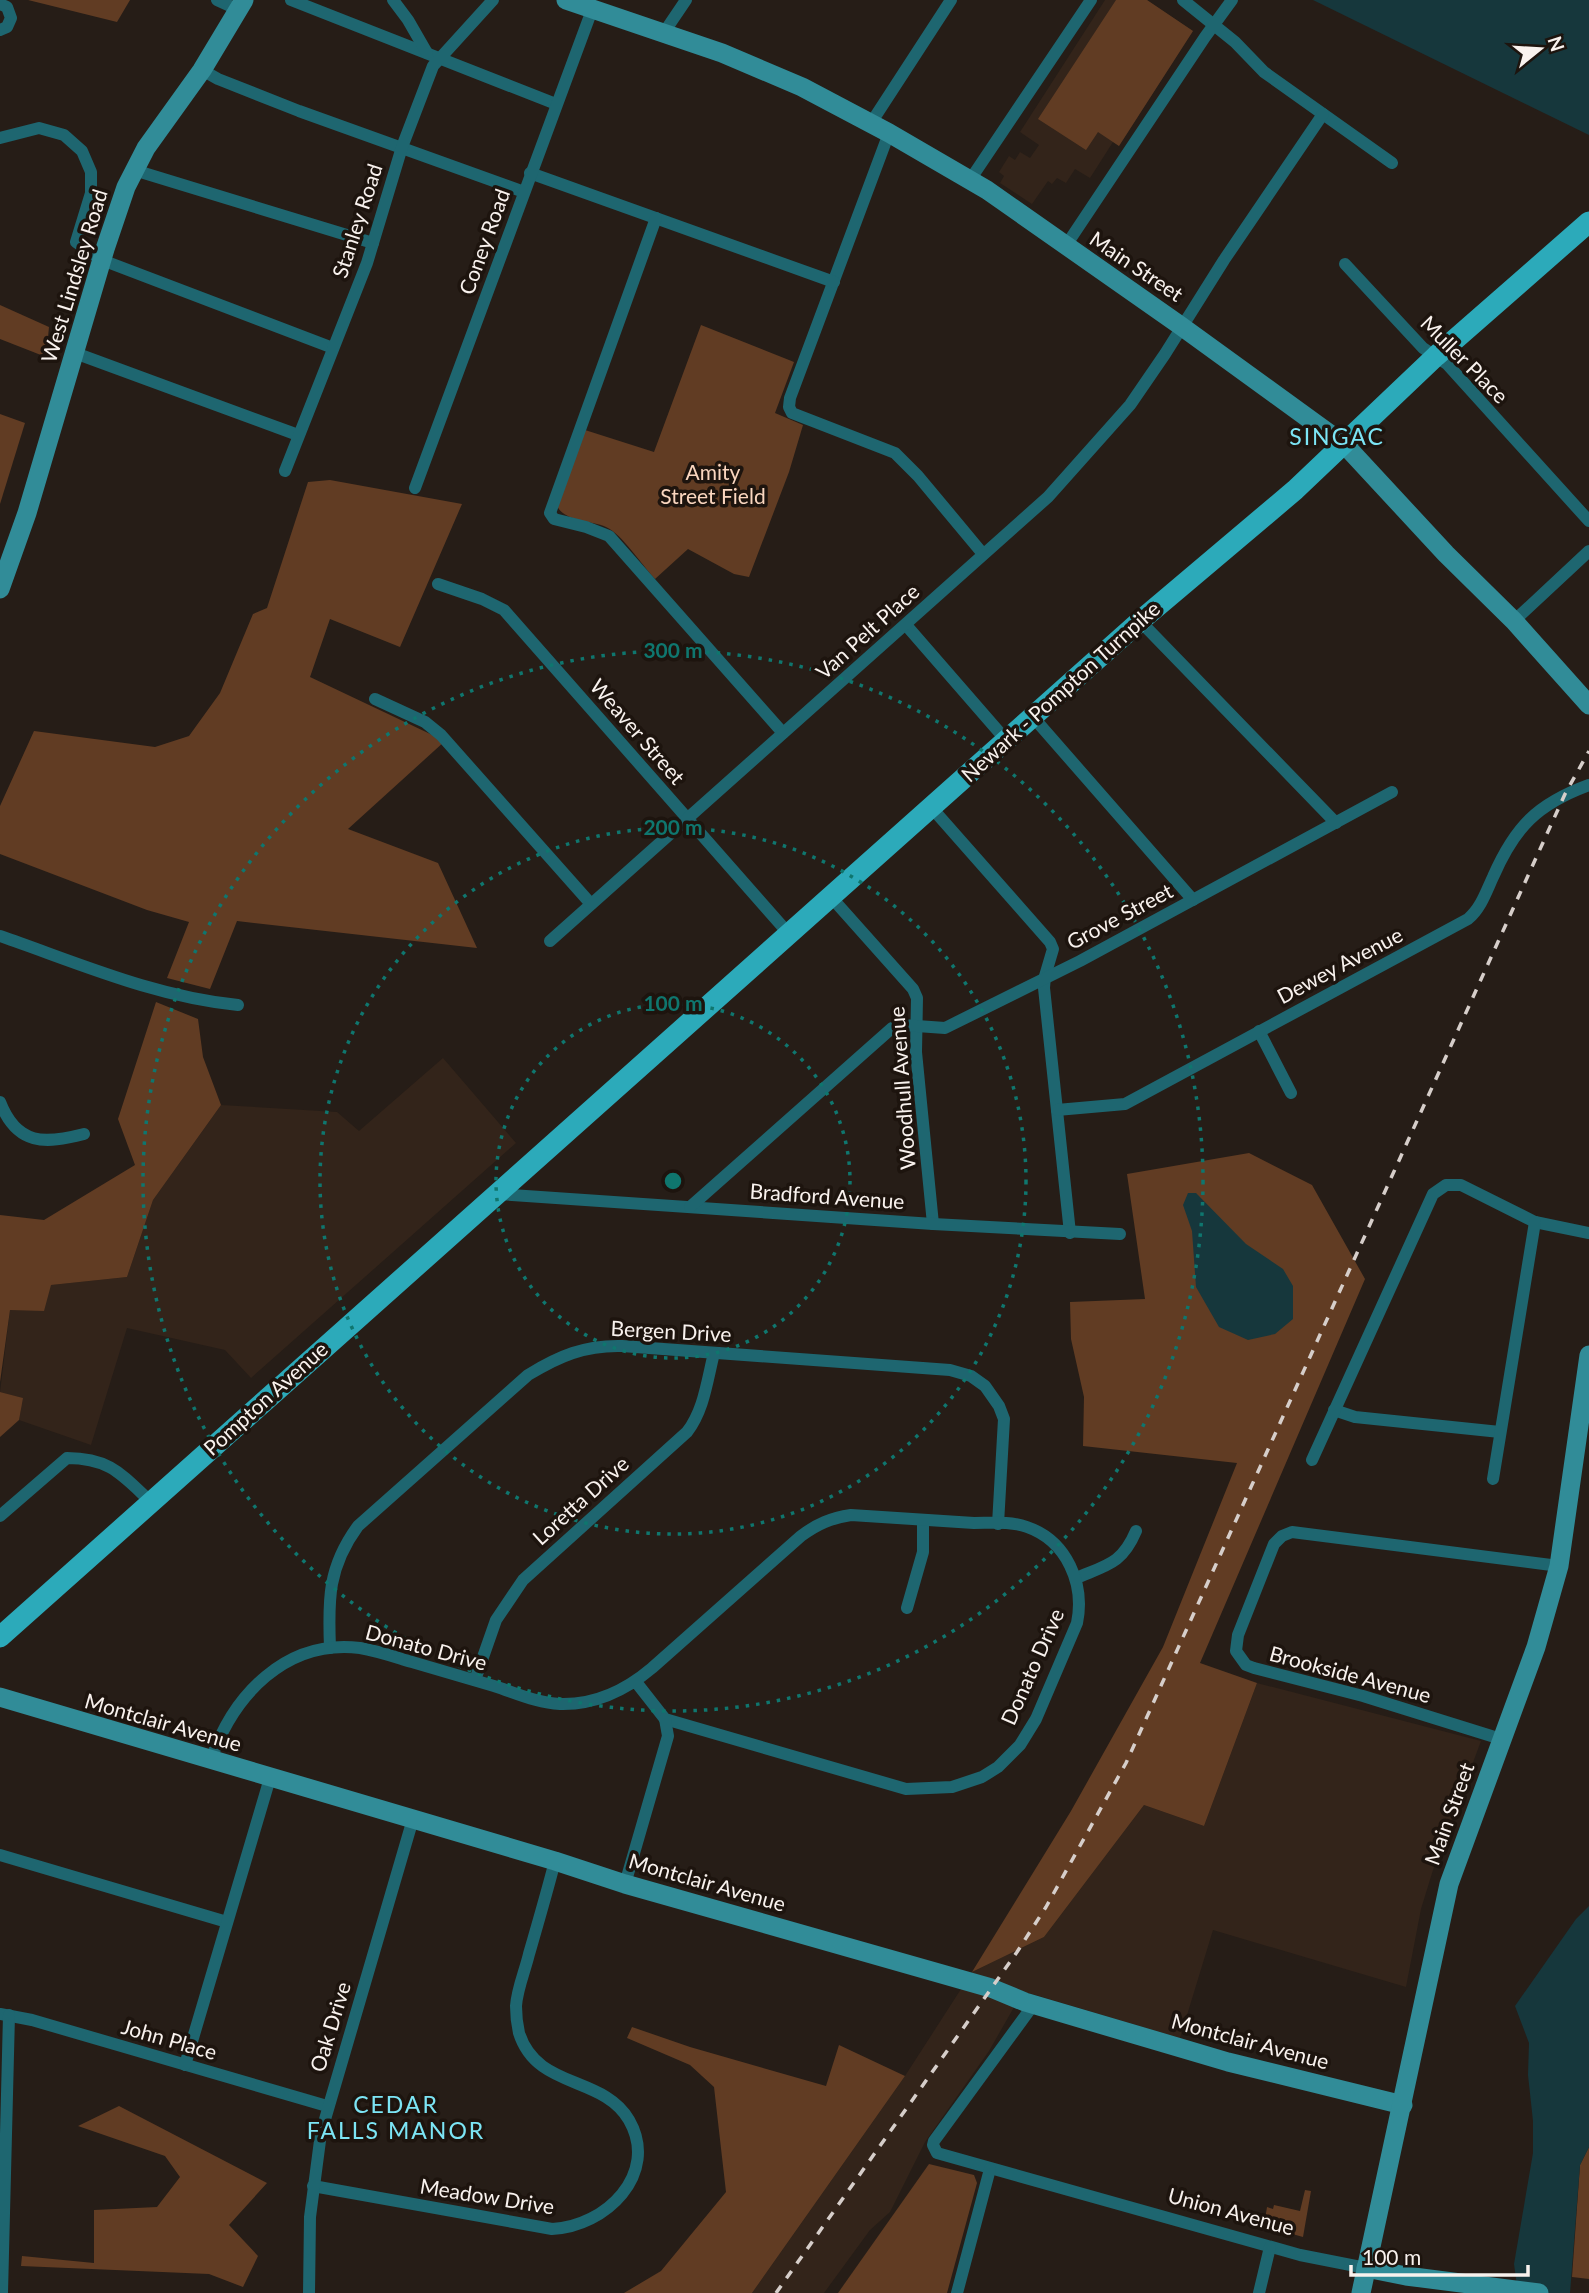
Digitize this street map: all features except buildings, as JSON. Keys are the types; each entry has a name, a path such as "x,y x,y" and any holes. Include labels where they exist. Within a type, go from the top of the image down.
{"main road":[{"name":"Main Street","path":"566,0 722,53 795,84 871,123 970,180 1181,326 1345,445 1446,554 1514,621 1589,705"},
{"name":"West Lindsley Road","path":"0,589 27,513 119,204 134,170 154,136 202,70 242,5"},
{"name":"Newark - Pompton Turnpike","path":"533,1162 1140,621 1345,445 1436,356 1589,222"},
{"name":"Pompton Avenue","path":"0,1637 533,1162"},
{"name":"Main Street","path":"1362,2293 1445,1897 1536,1647 1559,1566 1583,1428 1589,1355"},
{"name":"Montclair Avenue","path":"0,1697 625,1884 991,1989 1228,2062 1403,2105"},
{"name":"Union Avenue","path":"1366,2268 1406,2276 1535,2292"}],"street":[{"path":"217,0 242,5"},
{"path":"291,0 556,104"},
{"path":"393,0 433,56"},
{"name":"Stanley Road","path":"285,471 373,243 402,148 433,66 433,56 493,0"},
{"path":"663,34 686,0"},
{"path":"871,123 951,0"},
{"path":"970,180 1091,0"},
{"path":"1184,0 1235,43 1264,72 1392,163"},
{"path":"1065,247 1232,0"},
{"path":"0,4 7,8 11,18 7,27 0,30"},
{"name":"Coney Road","path":"415,488 592,9"},
{"path":"202,70 299,111 524,192"},
{"name":"Van Pelt Place","path":"550,941 1048,497 1130,405 1323,114"},
{"path":"0,138 39,128 64,135 82,151 91,172 91,193 76,242 102,260 333,348"},
{"path":"889,133 790,398 789,407 792,412 895,453 918,476 983,554"},
{"path":"134,170 373,243"},
{"path":"530,173 834,282"},
{"path":"656,218 550,508 551,516 609,536 783,733"},
{"name":"Muller Place","path":"1345,264 1423,348 1447,364 1586,518"},
{"path":"75,353 298,435"},
{"path":"1514,621 1589,551"},
{"name":"Weaver Street","path":"438,584 482,599 504,610 789,934"},
{"path":"1140,621 1336,822"},
{"path":"906,625 1006,740"},
{"path":"375,699 425,722 441,735 592,904"},
{"path":"1032,718 1193,900"},
{"name":"Dewey Avenue","path":"1057,1110 1125,1104 1468,919 1481,904 1511,840 1520,828 1541,807 1589,785"},
{"name":"Grove Street","path":"690,1207 892,1028 945,1028 1045,979 1392,792"},
{"path":"931,807 1050,942 1053,949 1045,979 1070,1233"},
{"name":"Woodhull Avenue","path":"831,897 913,989 917,998 916,1052 933,1224"},
{"path":"0,936 155,990 194,1000 238,1005"},
{"path":"1259,1031 1291,1093"},
{"path":"0,1102 13,1124 36,1139 55,1142 84,1134"},
{"path":"1312,1460 1433,1194 1446,1185 1461,1185 1535,1222 1589,1233"},
{"name":"Bradford Avenue","path":"497,1194 1070,1233 1120,1234"},
{"path":"1493,1479 1535,1222"},
{"name":"Bergen Drive","path":"330,1648 330,1591 338,1561 350,1537 367,1516 528,1375 556,1358 598,1347 622,1346 950,1370 971,1376 993,1396 1004,1419 998,1524"},
{"name":"Loretta Drive","path":"475,1681 496,1620 523,1580 694,1423 702,1404 714,1353"},
{"path":"1334,1410 1355,1417 1500,1432"},
{"path":"0,1516 67,1458 89,1458 117,1471 151,1502"},
{"name":"Donato Drive","path":"211,1760 228,1719 256,1684 287,1663 330,1648 373,1651 531,1699 561,1704 592,1701 621,1690 636,1682 814,1526 827,1519 851,1515 1027,1527 1045,1537 1064,1556 1076,1578 1080,1597 1077,1623 1036,1719 1020,1745 998,1767 982,1777 952,1787 906,1789 665,1719"},
{"path":"907,1608 923,1552 923,1520"},
{"path":"1076,1578 1121,1557 1128,1550 1136,1531"},
{"name":"Brookside Avenue","path":"1501,1739 1363,1696 1264,1672 1246,1665 1236,1651 1238,1635 1269,1553 1282,1536 1298,1532 1559,1566"},
{"path":"625,1884 668,1736 665,1719 636,1682"},
{"path":"185,2065 270,1778"},
{"name":"Oak Drive","path":"309,2293 313,2186 327,2106 413,1819"},
{"path":"0,1855 227,1922"},
{"name":"Meadow Drive","path":"313,2186 552,2229 575,2227 597,2218 623,2193 634,2171 636,2159 636,2139 629,2120 619,2107 605,2097 544,2068 529,2052 517,2024 518,1996 555,1861"},
{"name":"Union Avenue","path":"1034,2004 934,2141 934,2149 942,2156 1270,2247 1366,2268"},
{"path":"2,2293 5,2014"},
{"name":"John Place","path":"5,2014 327,2106"},
{"path":"957,2293 990,2169"},
{"path":"1259,2293 1270,2247"}],"shaded area":[{"path":"1105,0 1147,0 1193,31 1119,146 1113,142 1090,178 1075,169 1066,183 1057,178 1052,184 1048,181 1032,204 1000,183 1004,176 999,172 1009,156 1015,160 1020,152 1030,158 1039,145 1020,132"},
{"path":"443,1058 516,1143 251,1378 225,1350 127,1328 91,1445 19,1420 22,1398 0,1392 10,1310 50,1285 127,1277 153,1200 221,1105 337,1112 359,1131"},
{"path":"1257,1683 1481,1741 1421,1909 1406,1987 1213,1930 1180,2038 1015,1989 1013,2009 989,2051 925,2142 890,2212 870,2230 824,2293 752,2293 905,2076 972,1972 1044,1937 1144,1805 1204,1826"}],"green space":[{"path":"28,0 130,0 117,22"},
{"path":"1116,0 1147,0 1193,31 1119,146 1098,132 1086,150 1038,119"},
{"path":"0,305 49,327 46,357 0,339"},
{"name":"Amity Street Field","path":"701,325 794,362 775,413 803,425 789,472 749,577 734,574 688,549 655,579 612,530 572,518 557,506 585,430 654,452"},
{"path":"0,414 25,423 0,504"},
{"path":"330,480 462,504 400,647 330,619 310,677 445,741 348,829 438,863 477,948 237,921 210,989 167,978 189,922 147,910 0,854 0,806 34,731 155,747 189,736 220,693 253,614 267,608 308,482"},
{"path":"156,1002 198,1019 203,1057 221,1105 153,1200 127,1277 51,1285 44,1311 10,1310 0,1382 0,1215 44,1220 135,1165 118,1119"},
{"path":"1249,1153 1312,1185 1365,1279 1200,1663 1257,1683 1204,1826 1144,1805 1044,1937 972,1972 1071,1811 1163,1647 1237,1463 1083,1446 1084,1397 1071,1339 1070,1302 1145,1299 1127,1174"},
{"path":"0,1392 23,1398 19,1420 0,1437"},
{"path":"632,2027 690,2047 826,2086 839,2045 905,2076 752,2293 624,2293 661,2271 726,2192 714,2087 690,2065 627,2038"},
{"path":"119,2106 267,2183 229,2225 258,2256 243,2287 209,2274 21,2266 22,2256 94,2263 94,2210 157,2207 180,2177 165,2156 78,2126"},
{"path":"1589,2147 1589,2279 1572,2277 1580,2165"},
{"path":"929,2164 974,2175 977,2183 947,2293 838,2293"},
{"path":"1305,2190 1311,2191 1303,2237 1264,2226 1267,2207 1273,2209 1274,2205 1300,2211"}],"water":[{"path":"1313,0 1589,0 1589,135"},
{"path":"1188,1193 1196,1193 1246,1244 1283,1269 1293,1286 1293,1319 1275,1334 1248,1340 1219,1327 1196,1287 1192,1231 1183,1205"},
{"path":"1589,1906 1589,2147 1580,2165 1570,2293 1518,2293 1514,2264 1533,2153 1533,2121 1528,2075 1529,2043 1515,2006 1576,1919"}],"railway":[{"path":"776,2293 1017,1952 1046,1907 1126,1763 1565,794 1589,751"}],"district":[{"name":"SINGAC","path":"1337,437"},
{"name":"CEDAR FALLS MANOR","path":"396,2118"}]}
